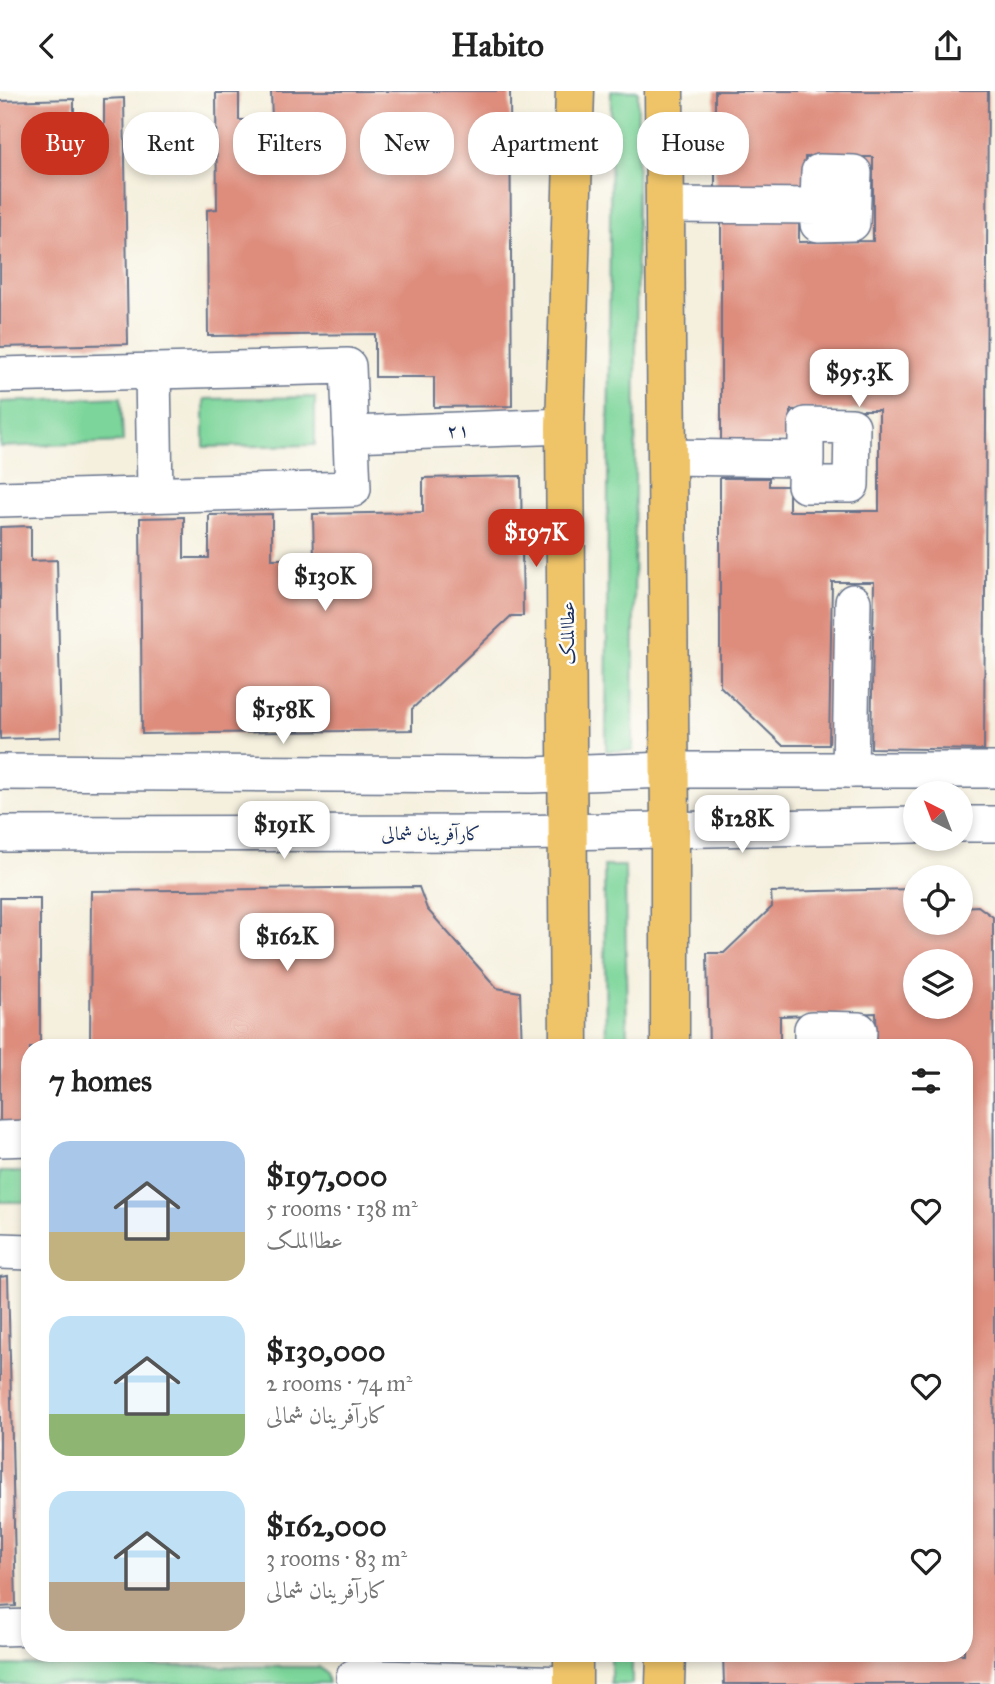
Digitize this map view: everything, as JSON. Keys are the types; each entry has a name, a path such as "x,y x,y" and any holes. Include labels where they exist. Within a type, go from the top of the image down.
{"main road":[{"name":"عطاالملک","path":"569,1039 565,426 575,91"},
{"path":"664,91 670,1039"},
{"path":"573,1662 573,1684"},
{"path":"665,1684 666,1662"}],"street":[{"path":"664,205 818,206"},
{"path":"0,375 348,366 353,489 0,499"},
{"path":"153,371 155,494"},
{"name":"۲۱","path":"351,434 565,426"},
{"path":"666,457 806,459"},
{"path":"850,770 853,602"},
{"path":"0,772 567,774 668,770 995,771"},
{"path":"973,824 995,824"},
{"name":"کارآفرینان شمالی","path":"0,834 511,833 903,825"},
{"path":"813,1039 812,1029 859,1030 858,1039"},
{"path":"0,1139 21,1138"},
{"path":"0,1251 21,1252"},
{"path":"0,1628 21,1627"},
{"path":"354,1672 564,1684"}],"green space":[{"path":"611,91 638,91 633,751 606,751 610,175 623,175 623,112 611,112"},
{"path":"121,397 123,442 0,447 0,402"},
{"path":"315,397 315,445 204,447 204,399"},
{"path":"604,866 625,866 627,1039 606,1039"},
{"path":"0,1172 21,1172 21,1202 0,1202"},
{"path":"611,1662 632,1662 632,1684 611,1684"},
{"path":"0,1665 319,1667 326,1674 328,1683 0,1684"}],"building":[{"path":"271,91 510,91 510,112 468,112 468,175 511,175 512,406 434,407 434,377 375,377 375,334 208,336 207,210 217,209 217,175 219,175 219,112 216,112 216,93 239,93 239,112 233,112 233,175 346,175 346,112 272,112"},
{"path":"715,91 988,91 984,750 871,748 874,582 832,582 829,745 782,745 720,686 720,478 769,478 769,486 789,486 789,511 879,511 879,410 791,410 791,441 766,441 721,452 721,215 799,214 799,242 873,241 873,157 805,157 805,197 715,198 715,175 749,175 749,112 715,112"},
{"path":"124,98 123,175 125,175 128,344 0,347 0,101 74,99 74,112 21,112 21,175 109,175 109,112 104,112 104,99"},
{"path":"521,476 523,616 511,616 412,709 412,730 142,734 140,518 184,517 184,558 209,558 209,515 272,514 272,559 314,559 313,514 423,512 423,478"},
{"path":"31,526 31,561 57,560 61,737 0,739 0,527"},
{"path":"419,887 427,909 497,988 520,992 522,1039 90,1039 91,891"},
{"path":"903,889 903,935 973,935 973,906 978,906 993,917 995,1684 724,1684 723,1662 973,1662 973,1039 877,1039 876,1013 780,1016 780,1039 709,1039 707,953 724,953 772,907 771,892"},
{"path":"0,898 40,898 40,1039 21,1039 21,1125 0,1125"},
{"path":"8,1276 16,1606 0,1607 0,1277"}]}
